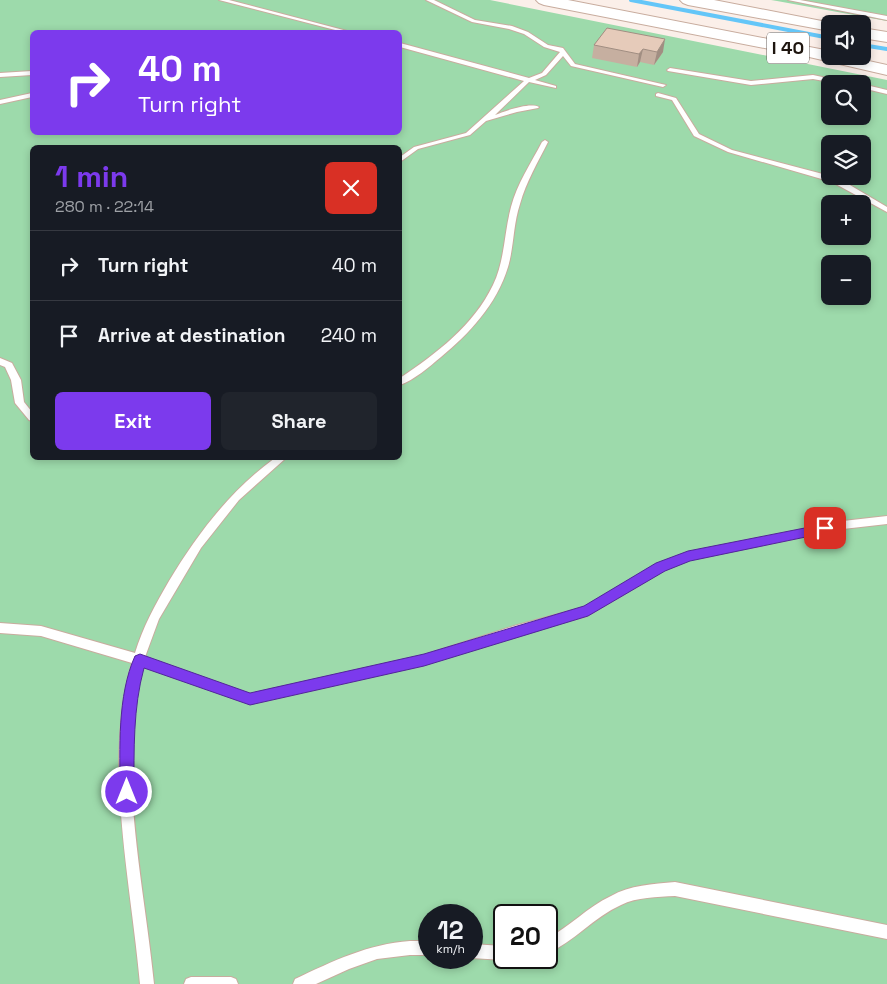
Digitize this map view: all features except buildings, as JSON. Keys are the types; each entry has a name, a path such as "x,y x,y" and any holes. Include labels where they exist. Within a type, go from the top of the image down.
{"highway":[{"name":"I 40","path":"544,0 821,54"},
{"name":"I 40","path":"688,0 821,24"},
{"path":"871,32 887,35"},
{"path":"746,40 887,68"},
{"name":"I 40","path":"871,65 887,68"}],"lane":[{"path":"222,0 340,30"},
{"path":"429,0 455,11 461,17 510,27 526,33 546,46 561,49 573,65 663,85"},
{"path":"791,0 887,18"},
{"path":"402,46 554,88"},
{"path":"402,158 416,148 468,134 527,80 544,74 563,52"},
{"path":"670,70 752,83 813,77 821,78"},
{"path":"0,75 30,73"},
{"path":"871,88 887,92"},
{"path":"0,102 30,95"},
{"path":"658,95 674,99 696,136 730,151 835,180 887,210"},
{"path":"484,120 516,110 536,107"},
{"path":"402,381 457,339 486,303 504,269 510,243 513,214 521,190 545,142"},
{"path":"0,361 10,365 16,380 20,403 30,416"},
{"path":"146,984 127,792 127,738 132,686 150,627 191,552 227,508 266,468 278,460"},
{"path":"0,628 40,631 140,660 250,699 424,660 588,611 661,567 688,556 843,525 887,520"},
{"path":"558,941 615,900 652,890 675,889 887,932"},
{"path":"300,984 356,957 390,949 418,948"},
{"path":"190,984 231,984"}],"green space":[{"path":"0,0 490,0 862,75 821,75 821,125 871,125 871,77 887,80 887,984 0,984"},
{"path":"771,0 887,0 887,21 871,18 871,15 854,15"}],"waterway":[{"path":"631,0 821,36"},
{"path":"871,46 887,49"}],"route":[{"path":"127,792 127,738 132,686 140,660 250,699 424,660 514,631 588,611 661,567 688,556 825,528"}]}
